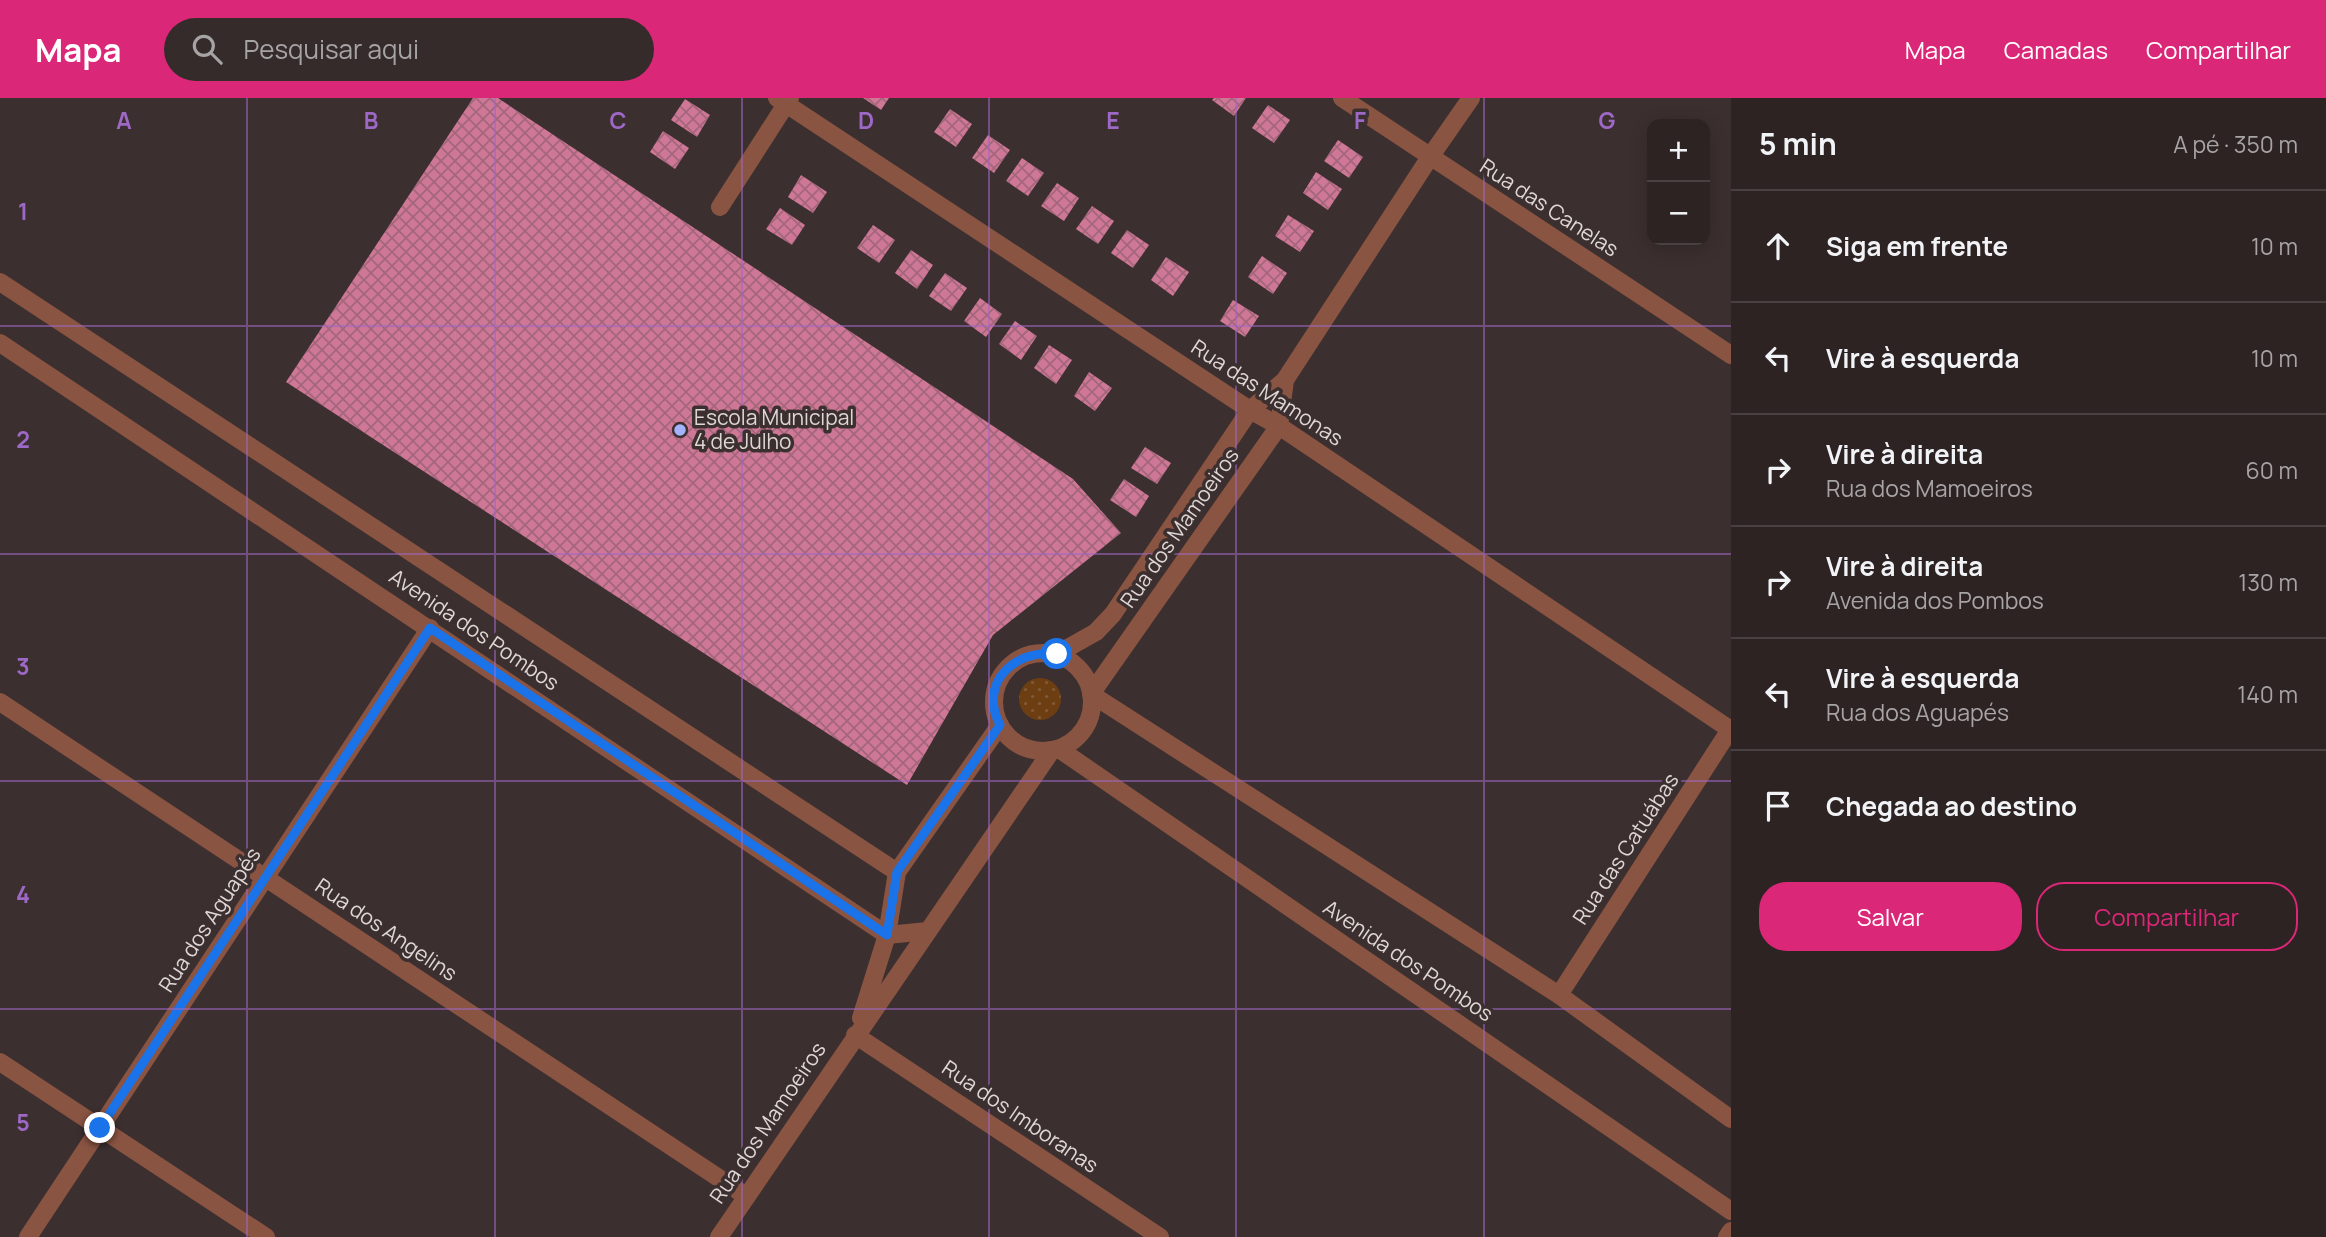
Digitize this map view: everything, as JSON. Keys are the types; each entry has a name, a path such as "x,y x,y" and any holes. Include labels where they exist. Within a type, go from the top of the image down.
{"street":[{"name":"Rua das Canelas","path":"1342,98 1731,355"},
{"name":"Rua dos Mamoeiros","path":"1057,654 1096,632 1113,614 1250,410 1285,380 1471,98"},
{"path":"720,207 784,100"},
{"name":"Rua das Mamonas","path":"784,100 1250,410 1279,426 1731,729"},
{"name":"Avenida dos Pombos","path":"0,282 897,872"},
{"name":"Avenida dos Pombos","path":"0,343 887,935"},
{"name":"Rua dos Mamoeiros","path":"1091,694 1279,426 1285,380"},
{"name":"Rua dos Aguapés","path":"28,1237 430,628"},
{"path":"1041,652 1057,654 1071,660 1082,671 1090,685 1091,694 1090,717 1083,731 1073,742 1044,752 1014,743 1000,725 994,703 1002,674 1026,655 1041,652"},
{"path":"1091,694 1559,995 1731,1119"},
{"name":"Rua dos Angelins","path":"0,702 746,1196"},
{"name":"Rua dos Mamoeiros","path":"855,1035 887,935 897,872 1000,725"},
{"name":"Rua das Catuábas","path":"1559,995 1731,729"},
{"name":"Rua dos Mamoeiros","path":"719,1237 855,1035 1055,749"},
{"name":"Avenida dos Pombos","path":"1055,749 1731,1211"},
{"path":"887,935 928,931"},
{"name":"Rua dos Imboranas","path":"855,1035 1160,1237"},
{"path":"0,1062 266,1237"},
{"path":"1727,1237 1731,1231"}],"shaded area":[{"path":"1040,678 1055,684 1061,699 1055,714 1040,720 1025,714 1019,699 1025,684"}],"building":[{"name":"Escola Municipal 4 de Julho","path":"473,98 498,98 1073,479 1121,533 993,635 907,785 286,382"},
{"path":"863,98 889,98 881,110"},
{"path":"1246,98 1234,116 1212,100"},
{"path":"685,99 710,115 697,137 671,120"},
{"path":"1268,105 1290,120 1274,143 1252,128"},
{"path":"950,109 972,124 956,147 934,132"},
{"path":"663,131 689,148 675,169 650,152"},
{"path":"988,135 1010,150 994,173 972,158"},
{"path":"1338,140 1363,157 1349,178 1324,161"},
{"path":"1022,158 1044,173 1028,196 1006,181"},
{"path":"1316,172 1342,189 1328,210 1303,193"},
{"path":"801,175 827,192 813,213 788,197"},
{"path":"1057,183 1079,198 1064,221 1041,206"},
{"path":"1092,206 1114,221 1098,244 1076,229"},
{"path":"780,208 805,225 792,245 766,229"},
{"path":"1288,215 1314,231 1300,252 1275,236"},
{"path":"873,225 895,240 879,263 857,248"},
{"path":"1127,230 1149,245 1133,268 1111,253"},
{"path":"911,250 933,265 917,289 895,273"},
{"path":"1262,256 1287,273 1273,294 1248,277"},
{"path":"1166,257 1189,272 1173,296 1151,280"},
{"path":"945,273 967,288 951,311 929,296"},
{"path":"980,298 1002,314 986,337 964,321"},
{"path":"1233,300 1259,316 1245,337 1220,321"},
{"path":"1015,321 1037,336 1021,360 999,344"},
{"path":"1049,345 1072,360 1056,384 1034,368"},
{"path":"1089,372 1112,388 1095,411 1074,396"},
{"path":"1145,447 1171,463 1157,484 1131,468"},
{"path":"1124,479 1149,496 1136,517 1110,500"}],"place":[{"name":"Escola Municipal 4 de Julho","path":"680,430"}],"route":[{"path":"100,1128 430,628 887,935 897,872 1000,725 994,703 1002,674 1026,655 1041,652 1057,654"}]}
